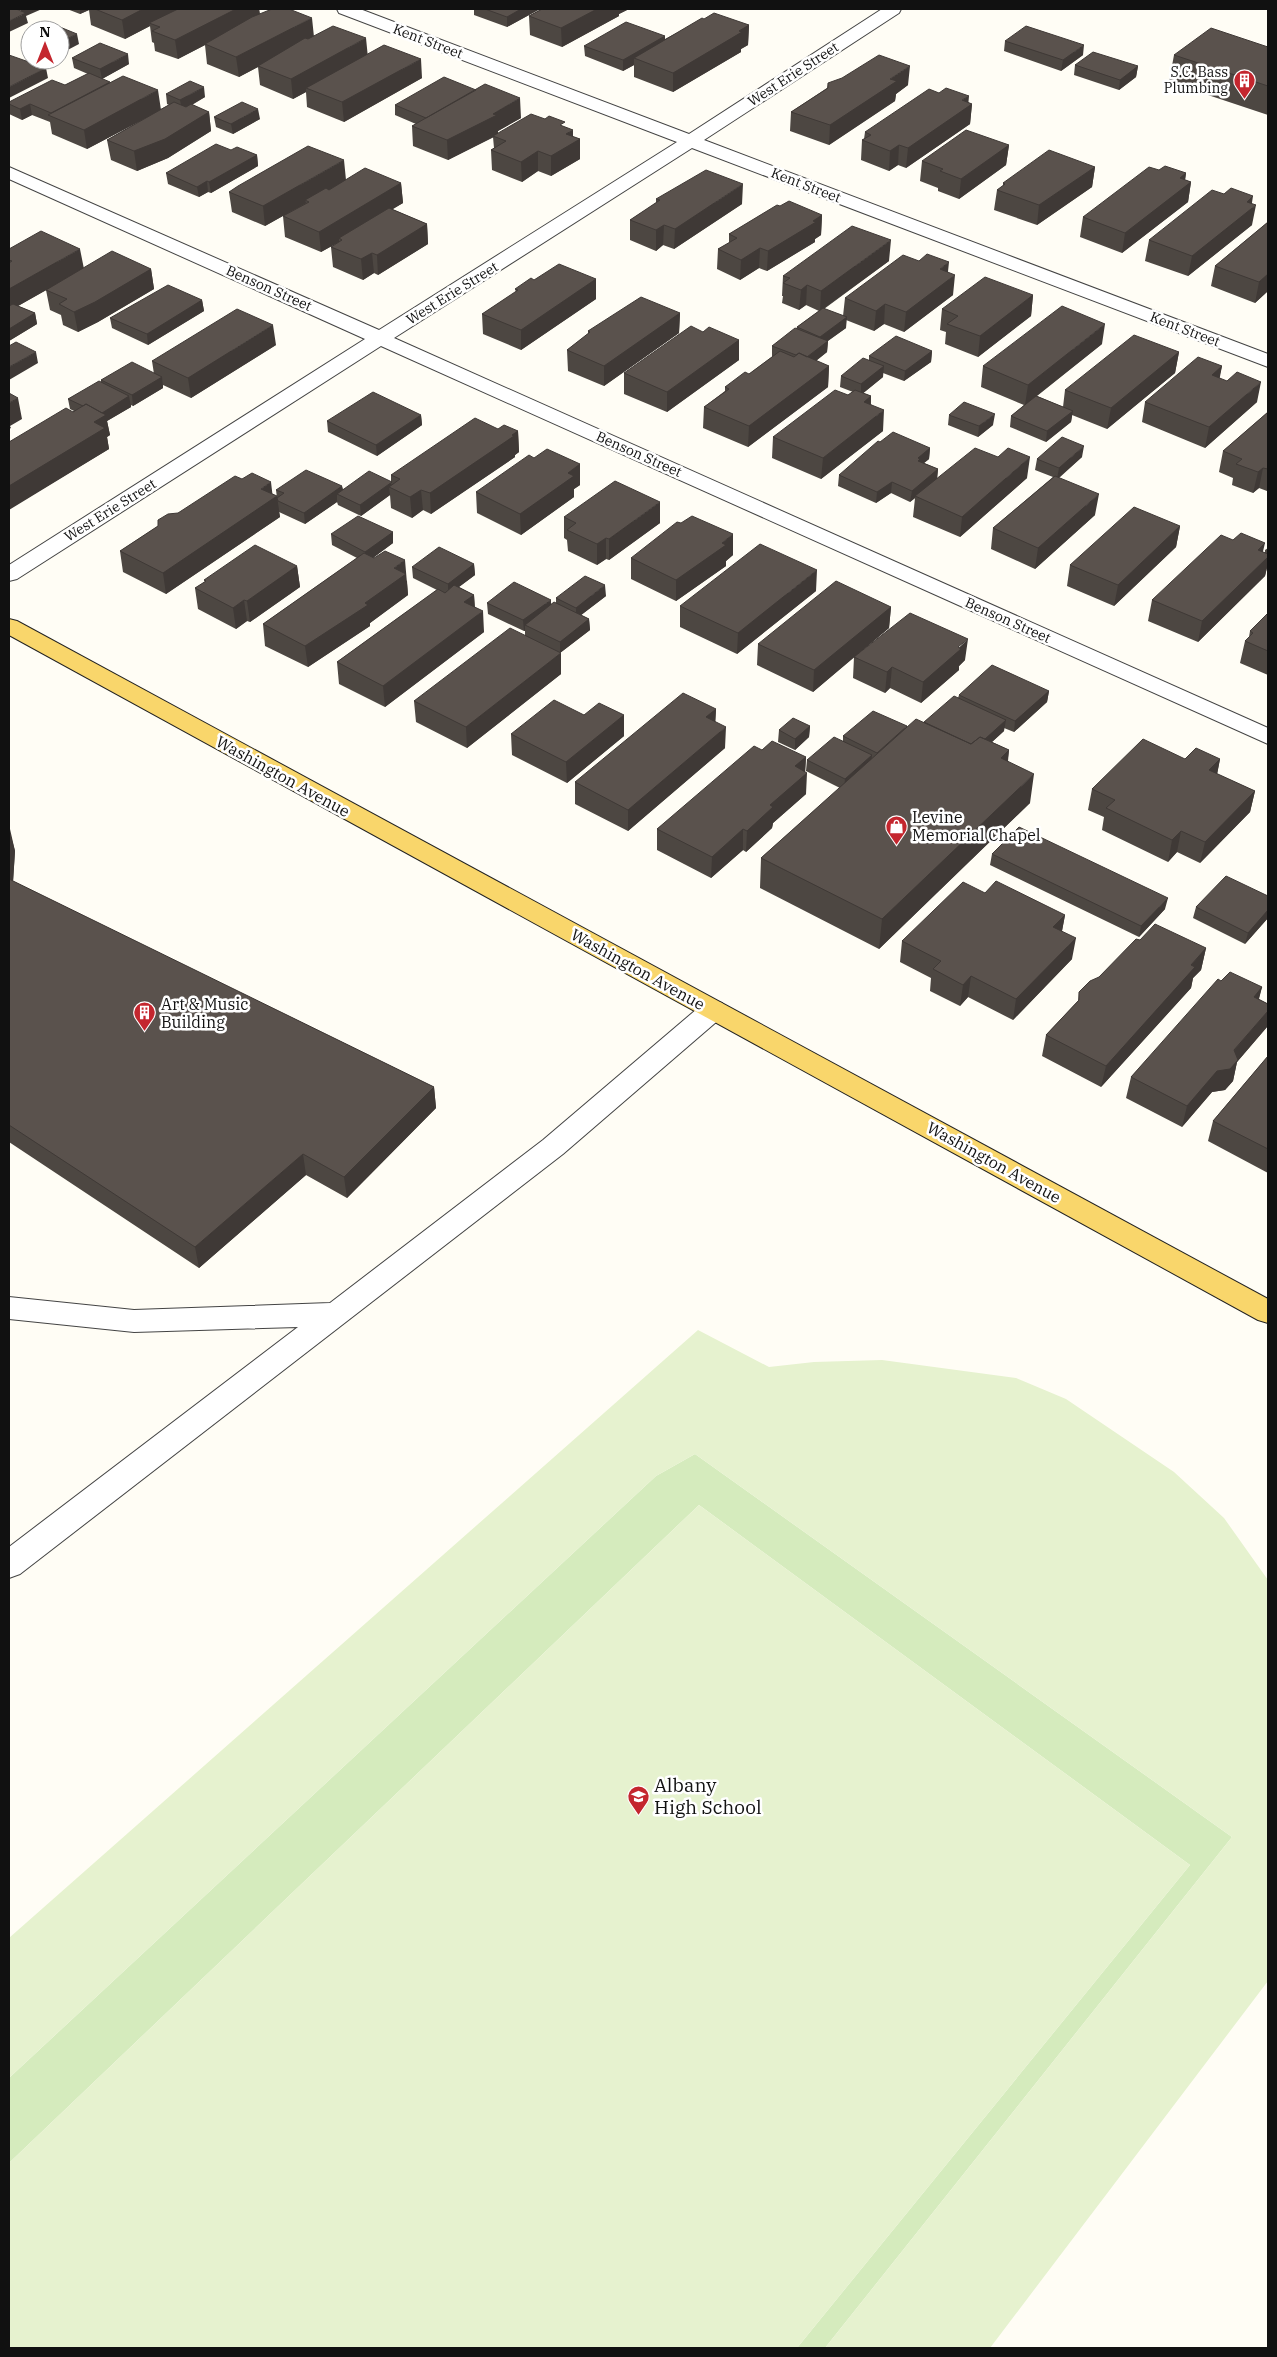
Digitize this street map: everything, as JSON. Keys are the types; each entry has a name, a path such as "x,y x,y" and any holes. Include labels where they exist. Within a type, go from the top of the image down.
{"main road":[{"name":"Washington Avenue","path":"9,626 1268,1312"}],"street":[{"name":"Kent Street","path":"344,9 1268,361"},
{"name":"West Erie Street","path":"9,574 690,141 893,9"},
{"name":"Benson Street","path":"9,172 1268,737"},
{"path":"9,1565 554,1147 713,1010"},
{"path":"9,1308 134,1321 335,1314"}],"green space":[{"path":"698,1330 769,1367 814,1362 882,1360 1016,1378 1066,1399 1174,1472 1224,1518 1268,1580 1268,1981 990,2348 825,2348 1232,1837 695,1454 656,1476 9,2078 9,1938"},
{"path":"695,1454 1232,1837 825,2348 797,2348 1190,1865 699,1505 9,2163 9,2078 656,1476"},
{"path":"699,1505 1190,1865 797,2348 9,2348 9,2163"}],"building":[{"path":"9,9 16,9 26,13 9,21"},
{"path":"95,9 143,9 122,20"},
{"path":"178,9 236,9 175,40 152,31 160,27 149,23"},
{"path":"272,9 289,9 312,18 236,57 205,44 252,17"},
{"path":"485,9 521,9 507,17"},
{"path":"542,9 597,9 561,28 529,16"},
{"path":"714,13 749,25 739,31 742,32 673,73 634,58 702,18 704,19"},
{"path":"626,22 665,36 623,60 584,46"},
{"path":"333,26 366,38 291,79 258,66 305,38 308,39"},
{"path":"1026,26 1084,45 1063,60 1005,41"},
{"path":"1211,28 1268,47 1268,86 1174,55"},
{"path":"70,31 77,34 70,37"},
{"path":"100,43 128,54 100,69 72,58"},
{"path":"384,45 421,59 342,102 306,88"},
{"path":"1093,52 1138,66 1120,80 1075,65"},
{"path":"9,55 20,59 20,70 42,70 9,87"},
{"path":"879,55 910,66 890,79 897,81 830,125 791,112 828,88 828,83 842,78"},
{"path":"89,73 110,82 51,113 30,104 20,109 9,104 9,102 52,80 65,85"},
{"path":"123,76 158,90 84,130 48,115"},
{"path":"444,77 476,90 426,118 395,105"},
{"path":"190,81 204,87 180,100 166,94"},
{"path":"485,84 520,98 493,114 497,115 447,140 412,126"},
{"path":"946,88 969,96 962,100 972,104 908,148 899,145 890,151 862,140 871,135 865,132 929,89 939,93"},
{"path":"174,102 186,107 191,104 209,112 165,139 134,151 107,140"},
{"path":"242,102 258,109 231,124 214,117"},
{"path":"531,114 545,119 549,116 565,122 560,125 573,130 566,134 580,139 551,156 538,151 521,162 491,150 506,141 493,136"},
{"path":"966,130 1009,145 961,179 940,171 943,169 922,161"},
{"path":"216,144 231,150 237,147 257,155 197,187 166,173"},
{"path":"308,146 344,160 263,206 229,192 238,186"},
{"path":"1049,150 1095,167 1039,205 997,190 1005,184 1003,183"},
{"path":"1165,166 1186,173 1180,178 1191,182 1125,233 1083,217 1149,167 1159,170"},
{"path":"365,168 401,183 319,232 283,216 309,202 305,200 326,188 329,190"},
{"path":"706,170 743,184 675,229 664,225 656,230 630,220 660,200 656,199"},
{"path":"1231,188 1253,196 1247,202 1256,205 1192,256 1149,240 1212,190 1224,194"},
{"path":"789,201 822,215 813,221 816,222 768,251 760,248 741,260 718,249 737,238 729,234 777,205 780,206"},
{"path":"389,208 427,224 377,255 372,253 361,259 331,247 342,240 339,238"},
{"path":"1268,222 1268,274 1259,282 1215,266"},
{"path":"852,226 891,240 821,291 807,285 801,290 783,283 790,278 783,276"},
{"path":"41,231 80,249 9,289 9,263 12,261 9,260 9,249"},
{"path":"112,251 151,269 95,302 74,312 59,304 67,299 46,290"},
{"path":"927,254 949,262 940,269 955,275 906,312 885,304 876,311 845,298 903,255 919,261"},
{"path":"559,264 596,279 521,330 482,314 518,290 515,289 531,278 534,280"},
{"path":"985,277 1033,295 980,336 947,324 958,316 942,309"},
{"path":"168,285 202,300 147,334 110,318"},
{"path":"641,297 680,313 604,366 567,350 590,332 588,331"},
{"path":"13,304 35,313 9,329 9,306"},
{"path":"1062,306 1105,324 1028,385 983,366"},
{"path":"823,308 847,317 820,337 797,327"},
{"path":"237,309 273,325 188,378 152,361"},
{"path":"691,326 703,332 709,327 739,340 667,392 624,373"},
{"path":"795,328 828,341 807,357 772,346"},
{"path":"1134,335 1179,352 1111,408 1065,390"},
{"path":"896,336 932,351 905,371 869,356"},
{"path":"16,342 36,352 9,367 9,346"},
{"path":"780,351 794,357 799,353 829,366 749,426 704,407 729,389 725,387 745,372 749,374"},
{"path":"1198,357 1222,366 1212,375 1227,381 1237,372 1261,382 1209,427 1145,402"},
{"path":"863,358 884,366 861,384 841,376"},
{"path":"132,362 162,377 132,395 101,380"},
{"path":"99,381 129,396 102,413 86,404 83,406 68,399"},
{"path":"835,390 848,395 855,390 871,396 864,402 884,410 823,458 773,437"},
{"path":"373,392 421,415 376,445 327,421"},
{"path":"9,393 18,398 9,403"},
{"path":"1036,396 1073,411 1047,431 1011,416"},
{"path":"964,402 995,414 979,426 949,415"},
{"path":"86,404 106,415 94,422 105,428 9,486 9,442 66,408 73,412"},
{"path":"1268,412 1268,469 1263,468 1258,472 1236,464 1242,459 1223,451"},
{"path":"475,418 498,429 504,425 518,431 512,435 514,436 430,493 421,490 410,497 389,487 400,479 391,475"},
{"path":"893,432 930,448 918,458 920,459 918,461 938,469 912,491 892,482 877,492 839,475 878,441 880,442"},
{"path":"1062,437 1084,446 1059,468 1037,459"},
{"path":"975,448 998,457 1008,448 1030,457 962,517 915,496"},
{"path":"547,449 580,464 568,473 574,476 520,514 476,492 529,455 534,458"},
{"path":"306,470 342,486 304,513 278,501 277,498 284,493 276,490"},
{"path":"369,471 392,482 360,505 337,494"},
{"path":"252,473 271,482 261,489 277,496 163,573 120,551 158,526 158,520 168,514 178,513 235,476 242,479"},
{"path":"1055,476 1099,494 1038,548 993,528"},
{"path":"615,481 660,502 609,539 606,538 597,544 567,530 576,523 564,517"},
{"path":"1134,507 1180,526 1118,585 1070,565"},
{"path":"358,516 393,532 365,552 331,534"},
{"path":"692,516 733,534 722,543 726,545 676,580 631,558 677,522 681,523"},
{"path":"1241,533 1265,543 1258,550 1268,554 1268,557 1202,621 1152,600 1221,535 1233,540"},
{"path":"760,544 817,570 738,633 680,606"},
{"path":"255,545 297,566 247,601 244,600 233,608 195,588 206,581 204,580"},
{"path":"439,547 474,564 448,584 412,567"},
{"path":"385,551 405,560 394,568 406,574 365,603 368,605 305,646 263,624 364,553 374,558"},
{"path":"585,576 605,585 576,608 556,598"},
{"path":"836,581 891,607 814,670 758,644"},
{"path":"514,582 551,600 523,620 487,603"},
{"path":"454,585 474,595 464,602 483,611 383,686 337,662 438,589 445,593"},
{"path":"554,602 589,619 560,642 525,625"},
{"path":"910,613 968,639 958,647 961,649 923,682 892,667 887,672 854,657"},
{"path":"1268,613 1268,651 1245,641 1253,633 1250,631"},
{"path":"510,628 561,653 466,727 414,701"},
{"path":"992,665 1049,691 1015,721 959,695"},
{"path":"683,693 716,709 706,717 726,727 628,810 575,782"},
{"path":"954,696 1006,720 985,739 980,737 971,744 924,722"},
{"path":"554,700 584,715 599,703 624,715 566,762 511,734"},
{"path":"873,711 907,726 877,753 843,736"},
{"path":"793,718 810,726 795,739 779,730"},
{"name":"Levine Memorial Chapel","path":"916,719 971,744 980,737 1009,750 1001,758 1034,774 882,919 761,858"},
{"path":"834,737 872,755 845,779 807,760"},
{"path":"1143,739 1185,759 1196,748 1220,759 1209,770 1255,791 1205,842 1181,831 1172,840 1106,808 1115,800 1092,789"},
{"path":"772,741 806,757 795,766 807,773 770,805 773,807 747,831 743,829 712,857 657,829 754,746 762,750"},
{"path":"1019,827 1168,898 1141,926 992,854"},
{"path":"1226,876 1268,896 1268,910 1248,933 1196,907"},
{"name":"Art & Music Building","path":"9,879 434,1087 344,1177 303,1154 195,1247 9,1125"},
{"path":"996,881 1065,915 1053,927 1076,938 1016,999 971,976 963,985 933,969 941,961 902,941 963,882 985,893"},
{"path":"1155,924 1206,948 1191,965 1195,967 1106,1066 1046,1035 1079,1000 1079,992 1090,981 1099,977 1136,939 1140,940"},
{"path":"1230,972 1262,987 1254,997 1268,1004 1268,1011 1234,1050 1238,1060 1230,1069 1217,1071 1187,1106 1131,1077 1218,979 1221,981"},
{"path":"1268,1056 1268,1149 1213,1121"}],"place":[{"name":"S.C. Bass Plumbing","path":"1244,99"},
{"name":"Levine Memorial Chapel","path":"896,845"},
{"name":"Art & Music Building","path":"145,1032"},
{"name":"Albany High School","path":"638,1815"}]}
